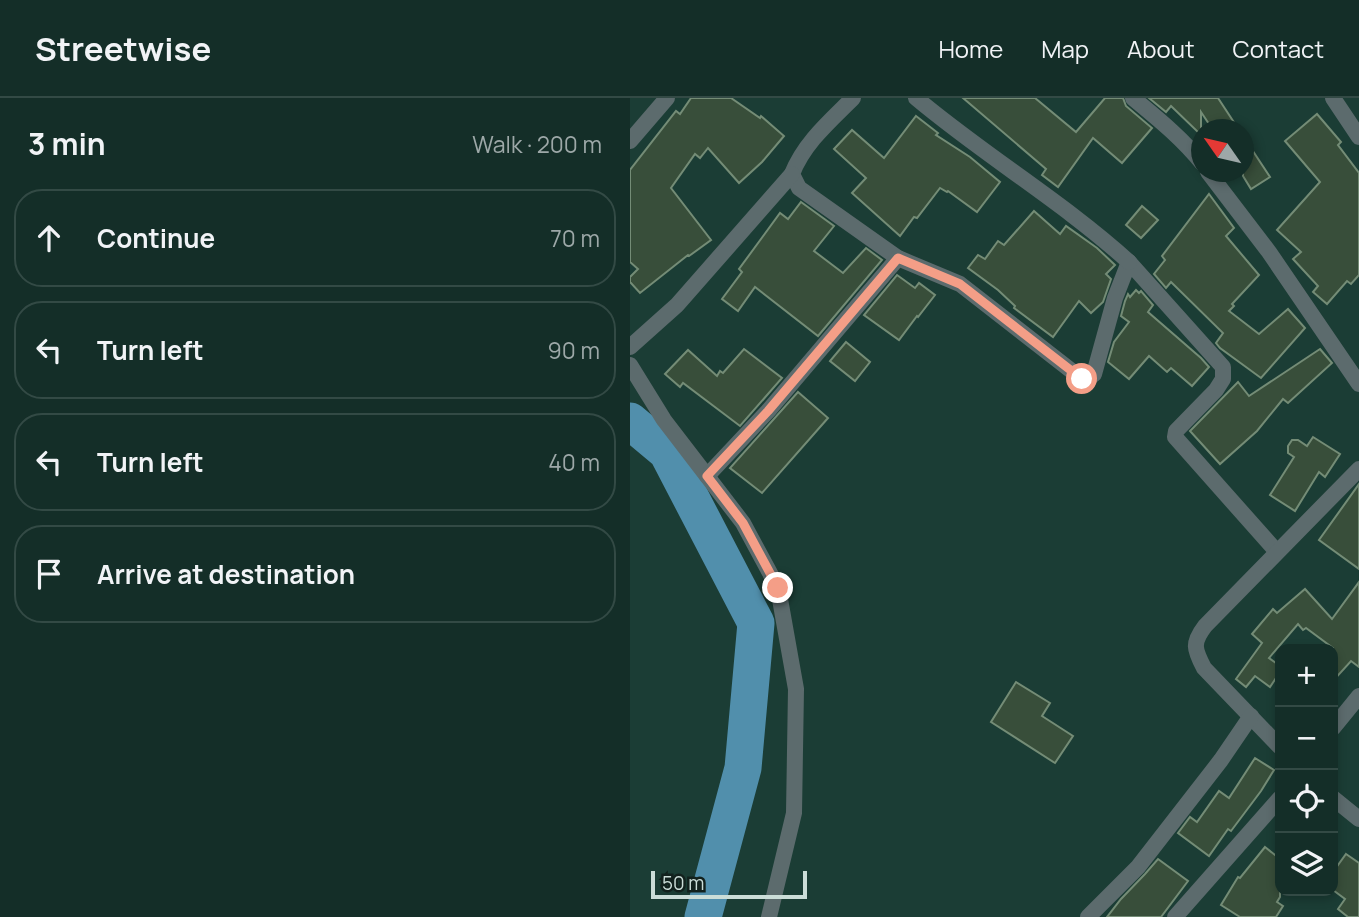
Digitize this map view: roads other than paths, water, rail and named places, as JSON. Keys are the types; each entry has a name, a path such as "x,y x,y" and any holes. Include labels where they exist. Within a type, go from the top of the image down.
{"street":[{"path":"630,141 667,98"},
{"path":"630,347 677,305 792,174 797,159 813,139 853,98"},
{"path":"916,98 1100,236 1129,262 1223,368 1223,379 1216,390 1176,431 1175,437 1277,552"},
{"path":"1133,98 1191,149"},
{"path":"1333,98 1359,137"},
{"path":"792,174 799,188 898,258 960,284 1082,379 1094,374 1115,298 1129,262"},
{"path":"1216,182 1269,252 1359,384"},
{"path":"707,476 768,411 898,258"},
{"path":"630,365 664,420 743,523 778,588 796,689 794,813 769,917"},
{"path":"1275,742 1204,667 1196,652 1196,637 1359,469"},
{"path":"1338,722 1359,696"},
{"path":"1088,917 1138,867 1221,761 1251,716"},
{"path":"1338,802 1359,819"},
{"path":"1175,917 1275,804"}],"waterway":[{"path":"630,421 667,452 756,623 743,768 703,917"}]}
